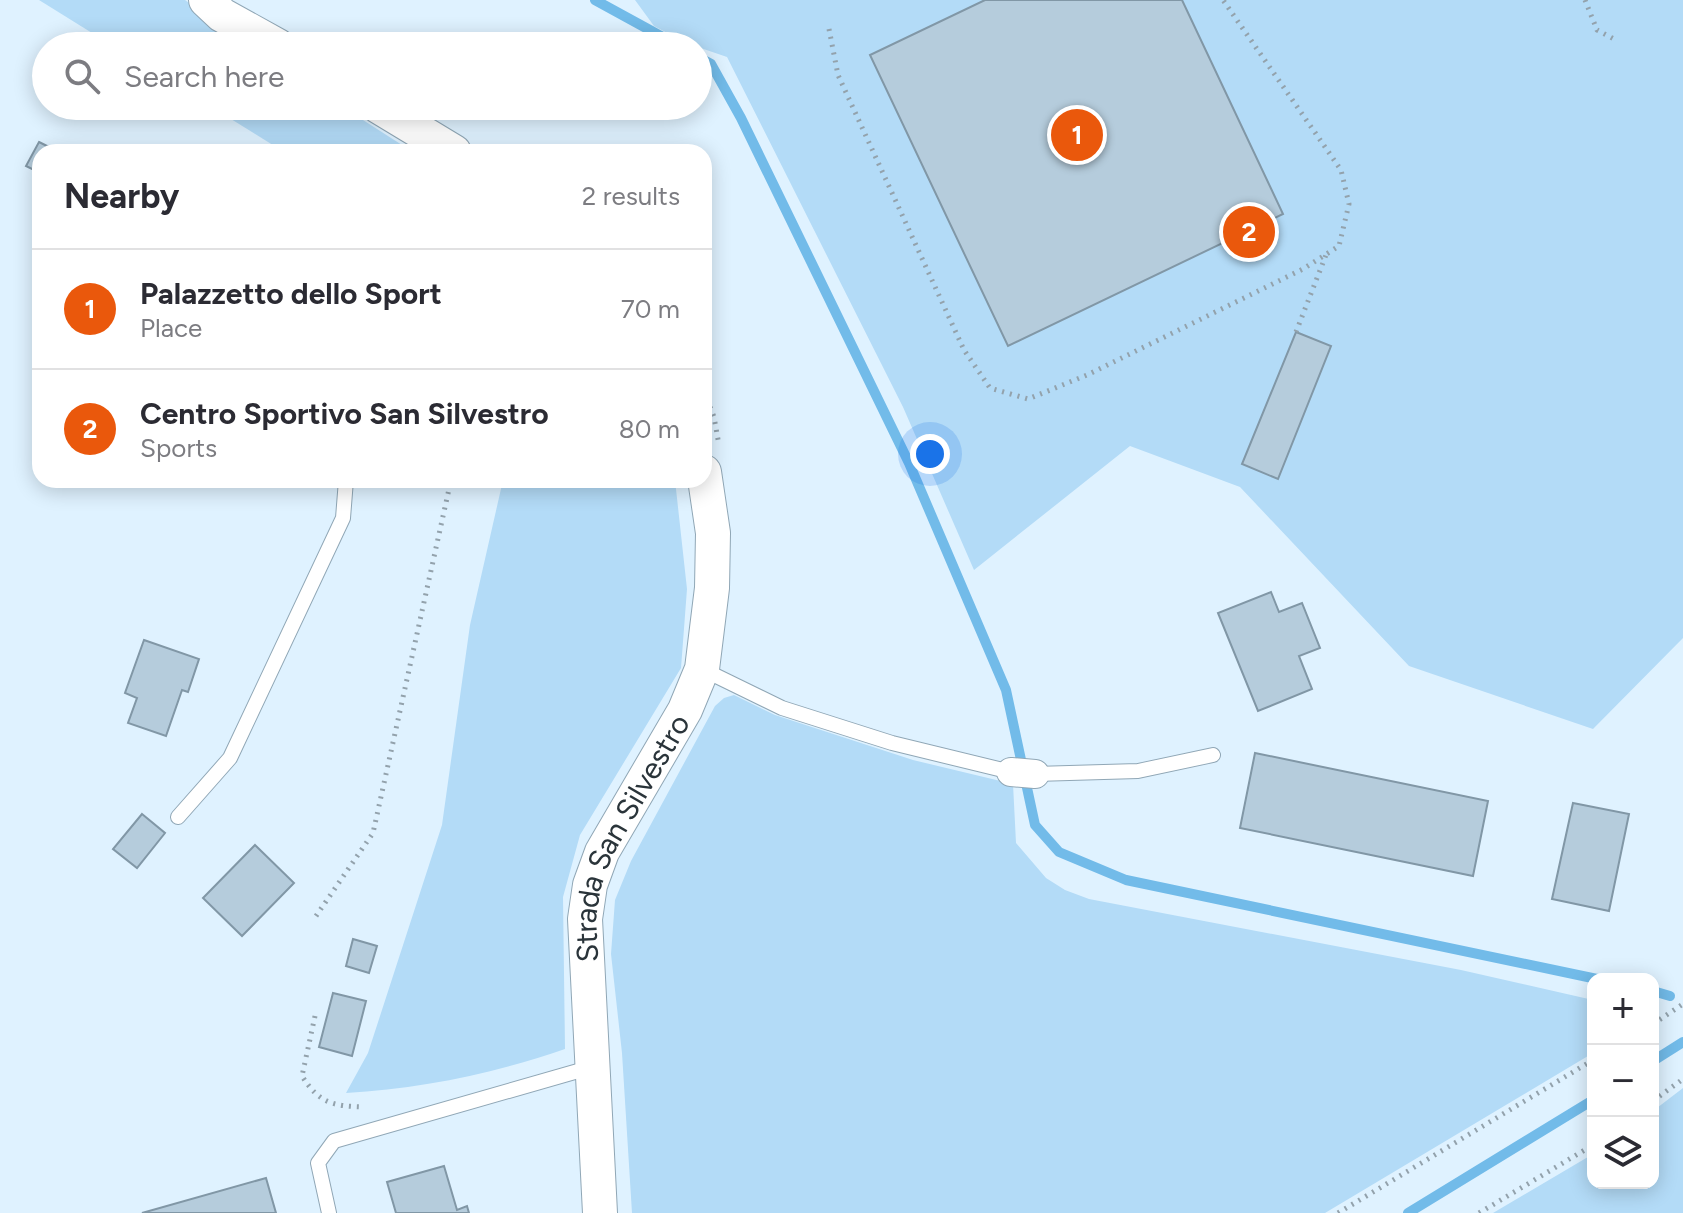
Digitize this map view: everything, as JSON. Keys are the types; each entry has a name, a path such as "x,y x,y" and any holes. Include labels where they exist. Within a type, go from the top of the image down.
{"street":[{"path":"206,0 222,15 253,32"},
{"path":"234,0 262,32"},
{"path":"401,120 441,144"},
{"name":"Strada San Silvestro","path":"600,1213 585,919 590,885 602,852 685,710 702,669 712,588 713,533 706,488"}],"lane":[{"path":"178,817 230,758 343,518 345,488"},
{"path":"702,669 782,708 892,743 1023,773 1138,771 1213,755"},
{"path":"329,1213 318,1163 334,1141 593,1067"}],"path":[{"path":"829,29 838,75 964,350 990,388 1028,399 1100,368 1303,269 1339,246 1349,204 1341,170 1223,0"},
{"path":"1585,0 1597,30 1614,39"},
{"path":"1296,332 1326,254"},
{"path":"316,916 373,833 449,488"},
{"path":"1659,1020 1683,1004"},
{"path":"315,1016 302,1076 314,1095 332,1103 361,1108 377,1104"},
{"path":"1338,1213 1587,1064"},
{"path":"1659,1097 1683,1079"},
{"path":"1479,1213 1587,1149"}],"shaded area":[{"path":"39,0 185,0 229,32 90,32"},
{"path":"635,0 1683,0 1683,638 1593,729 1409,666 1240,487 1130,446 974,570 903,407 727,57 712,52 712,32 665,32 654,26"},
{"path":"233,120 363,120 400,144 271,144"},
{"path":"501,488 676,488 687,589 681,668 580,835 563,897 565,1049 457,1078 402,1088 346,1093 368,1053 442,825 470,625"},
{"path":"734,695 775,715 913,760 1013,784 1016,843 1046,878 1065,890 1089,899 1461,970 1587,999 1587,1057 1325,1213 632,1213 622,1053 611,954 615,900 631,861 715,706 724,698"},
{"path":"1683,1088 1683,1213 1493,1213 1587,1158 1587,1189 1659,1189 1659,1106"}],"building":[{"path":"985,0 1182,0 1283,214 1008,346 870,55"},
{"path":"32,155 32,169 26,166"},
{"path":"1296,332 1331,346 1278,479 1242,464"},
{"path":"1271,592 1279,612 1302,603 1320,648 1299,656 1312,689 1258,711 1218,613"},
{"path":"144,640 199,659 188,692 182,690 166,736 128,723 137,698 125,693"},
{"path":"1255,753 1488,801 1473,876 1240,828"},
{"path":"1573,803 1629,814 1609,911 1552,899"},
{"path":"142,814 165,833 137,868 113,849"},
{"path":"255,845 294,883 242,936 203,898"},
{"path":"353,939 377,946 369,973 346,966"},
{"path":"333,993 366,1001 352,1056 319,1047"},
{"path":"444,1166 457,1210 467,1206 469,1213 396,1213 387,1182"},
{"path":"266,1178 276,1213 142,1213"}],"waterway":[{"path":"595,0 653,32"},
{"path":"712,66 741,118 909,463 1006,690 1035,825 1059,852 1126,880 1587,977"},
{"path":"1659,993 1670,996"},
{"path":"1659,1057 1683,1042"},
{"path":"1408,1213 1587,1104"}],"place":[{"name":"Palazzetto dello Sport","path":"1077,135"},
{"name":"Centro Sportivo San Silvestro","path":"1249,232"}]}
